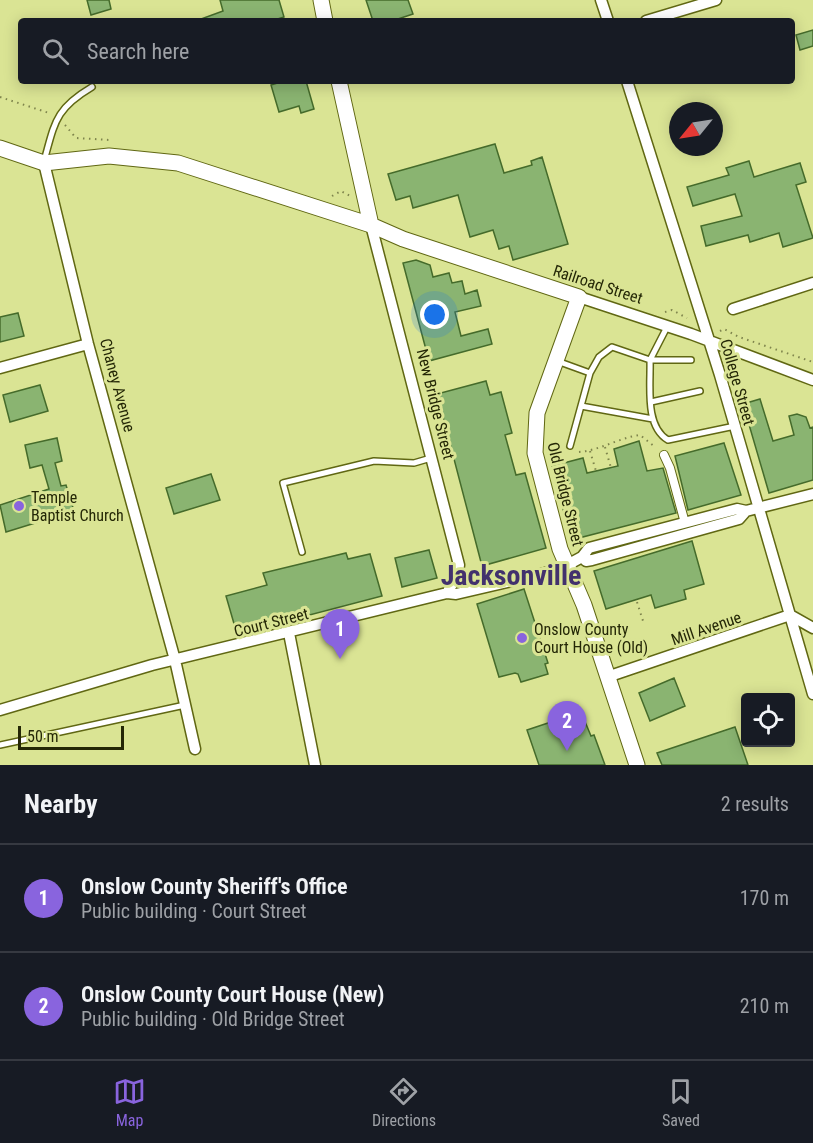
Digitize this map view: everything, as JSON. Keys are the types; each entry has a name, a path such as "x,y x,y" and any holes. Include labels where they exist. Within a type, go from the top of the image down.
{"main road":[{"path":"321,0 324,18"},
{"name":"New Bridge Street","path":"340,84 372,225"},
{"path":"0,148 44,163"},
{"name":"Railroad Street","path":"44,163 109,156 178,163 372,225 403,239 579,297"},
{"name":"Old Bridge Street","path":"579,297 537,413 534,439 538,469 566,565 584,605 637,765"}],"street":[{"path":"601,0 607,18"},
{"path":"656,18 716,0"},
{"name":"College Street","path":"628,84 710,340 813,694"},
{"name":"Chaney Avenue","path":"44,163 88,344 176,660 195,749"},
{"name":"New Bridge Street","path":"372,225 459,565 457,576 447,593"},
{"path":"733,309 813,283"},
{"name":"Railroad Street","path":"579,297 710,340 813,380"},
{"path":"0,368 88,344"},
{"path":"664,455 686,523"},
{"name":"Court Street","path":"582,557 590,561 617,553 643,540 699,525 742,518 746,511 813,494"},
{"name":"Court Street","path":"671,532 686,523 699,525"},
{"name":"Court Street","path":"0,710 176,660 447,593 456,594 554,572 582,557 589,548 614,542 643,540"},
{"path":"790,615 813,628"},
{"name":"Mill Avenue","path":"608,677 790,615"},
{"path":"289,633 315,765"}],"lane":[{"path":"44,163 57,116 72,100 92,87"},
{"path":"668,326 650,360 653,419 659,435 668,440 735,426"},
{"path":"570,446 590,373 599,357 612,347 650,360 691,360"},
{"path":"556,361 590,373"},
{"path":"651,402 700,391"},
{"path":"581,406 653,419"},
{"path":"302,552 283,483 374,461 414,463 431,458"},
{"path":"614,542 617,553"},
{"path":"0,745 185,705"}],"path":[{"path":"0,97 57,116"},
{"path":"721,331 724,329 739,337 813,362"},
{"path":"577,452 605,447 640,435 647,437 664,455"},
{"path":"605,447 611,468"},
{"path":"590,451 596,471"},
{"path":"547,459 570,454"},
{"path":"637,602 644,624"}],"building":[{"path":"87,0 109,0 111,9 91,15"},
{"path":"220,0 279,0 284,17 204,18 223,11"},
{"path":"366,0 408,0 413,14 401,18 372,18"},
{"path":"813,30 813,46 800,50 796,35"},
{"path":"307,84 314,109 301,113 299,106 279,112 271,85"},
{"path":"495,144 504,173 532,165 531,161 542,157 568,244 513,260 509,246 499,249 493,230 470,237 458,195 413,208 410,196 396,200 388,174"},
{"path":"749,161 754,177 800,163 806,182 796,185 813,238 783,247 779,233 750,242 748,235 706,246 701,226 742,216 735,194 693,206 687,187 729,175 726,168"},
{"path":"416,260 430,265 433,277 449,273 452,283 462,281 465,294 477,290 481,306 455,312 461,336 488,329 492,344 429,361 403,263"},
{"path":"18,313 24,336 0,342 0,317"},
{"path":"486,381 490,395 501,392 512,433 505,435 516,475 525,473 546,548 482,566 437,394"},
{"path":"40,385 48,411 10,422 3,395"},
{"path":"760,399 773,441 794,435 789,416 797,414 806,417 810,428 813,427 813,480 769,493 743,404"},
{"name":"Temple Baptist Church","path":"57,438 62,461 55,463 61,486 66,485 74,511 6,532 0,505 49,489 42,465 30,468 25,445"},
{"path":"639,441 647,471 663,468 676,513 571,540 552,466 583,458 587,473 618,466 614,449"},
{"path":"724,443 741,495 688,510 675,456"},
{"path":"211,474 220,500 174,514 166,488"},
{"path":"692,541 704,584 684,590 686,599 655,608 651,595 606,609 594,571"},
{"path":"429,550 437,578 402,587 395,558"},
{"path":"346,553 348,559 370,554 382,596 237,634 226,596 267,585 263,573"},
{"name":"Onslow County Court House (Old)","path":"524,589 548,663 545,664 548,674 521,682 518,674 515,673 499,677 477,604"},
{"path":"674,678 685,706 650,721 639,693"},
{"path":"581,712 591,736 594,735 605,765 539,765 527,730"},
{"path":"735,727 748,765 662,765 657,753"}],"place":[{"name":"Temple Baptist Church","path":"19,506"},
{"name":"Onslow County Court House (Old)","path":"522,638"},
{"name":"Onslow County Sheriff's Office","path":"340,659"},
{"name":"Onslow County Court House (New)","path":"567,751"}],"district":[{"name":"Jacksonville","path":"511,575"}]}
